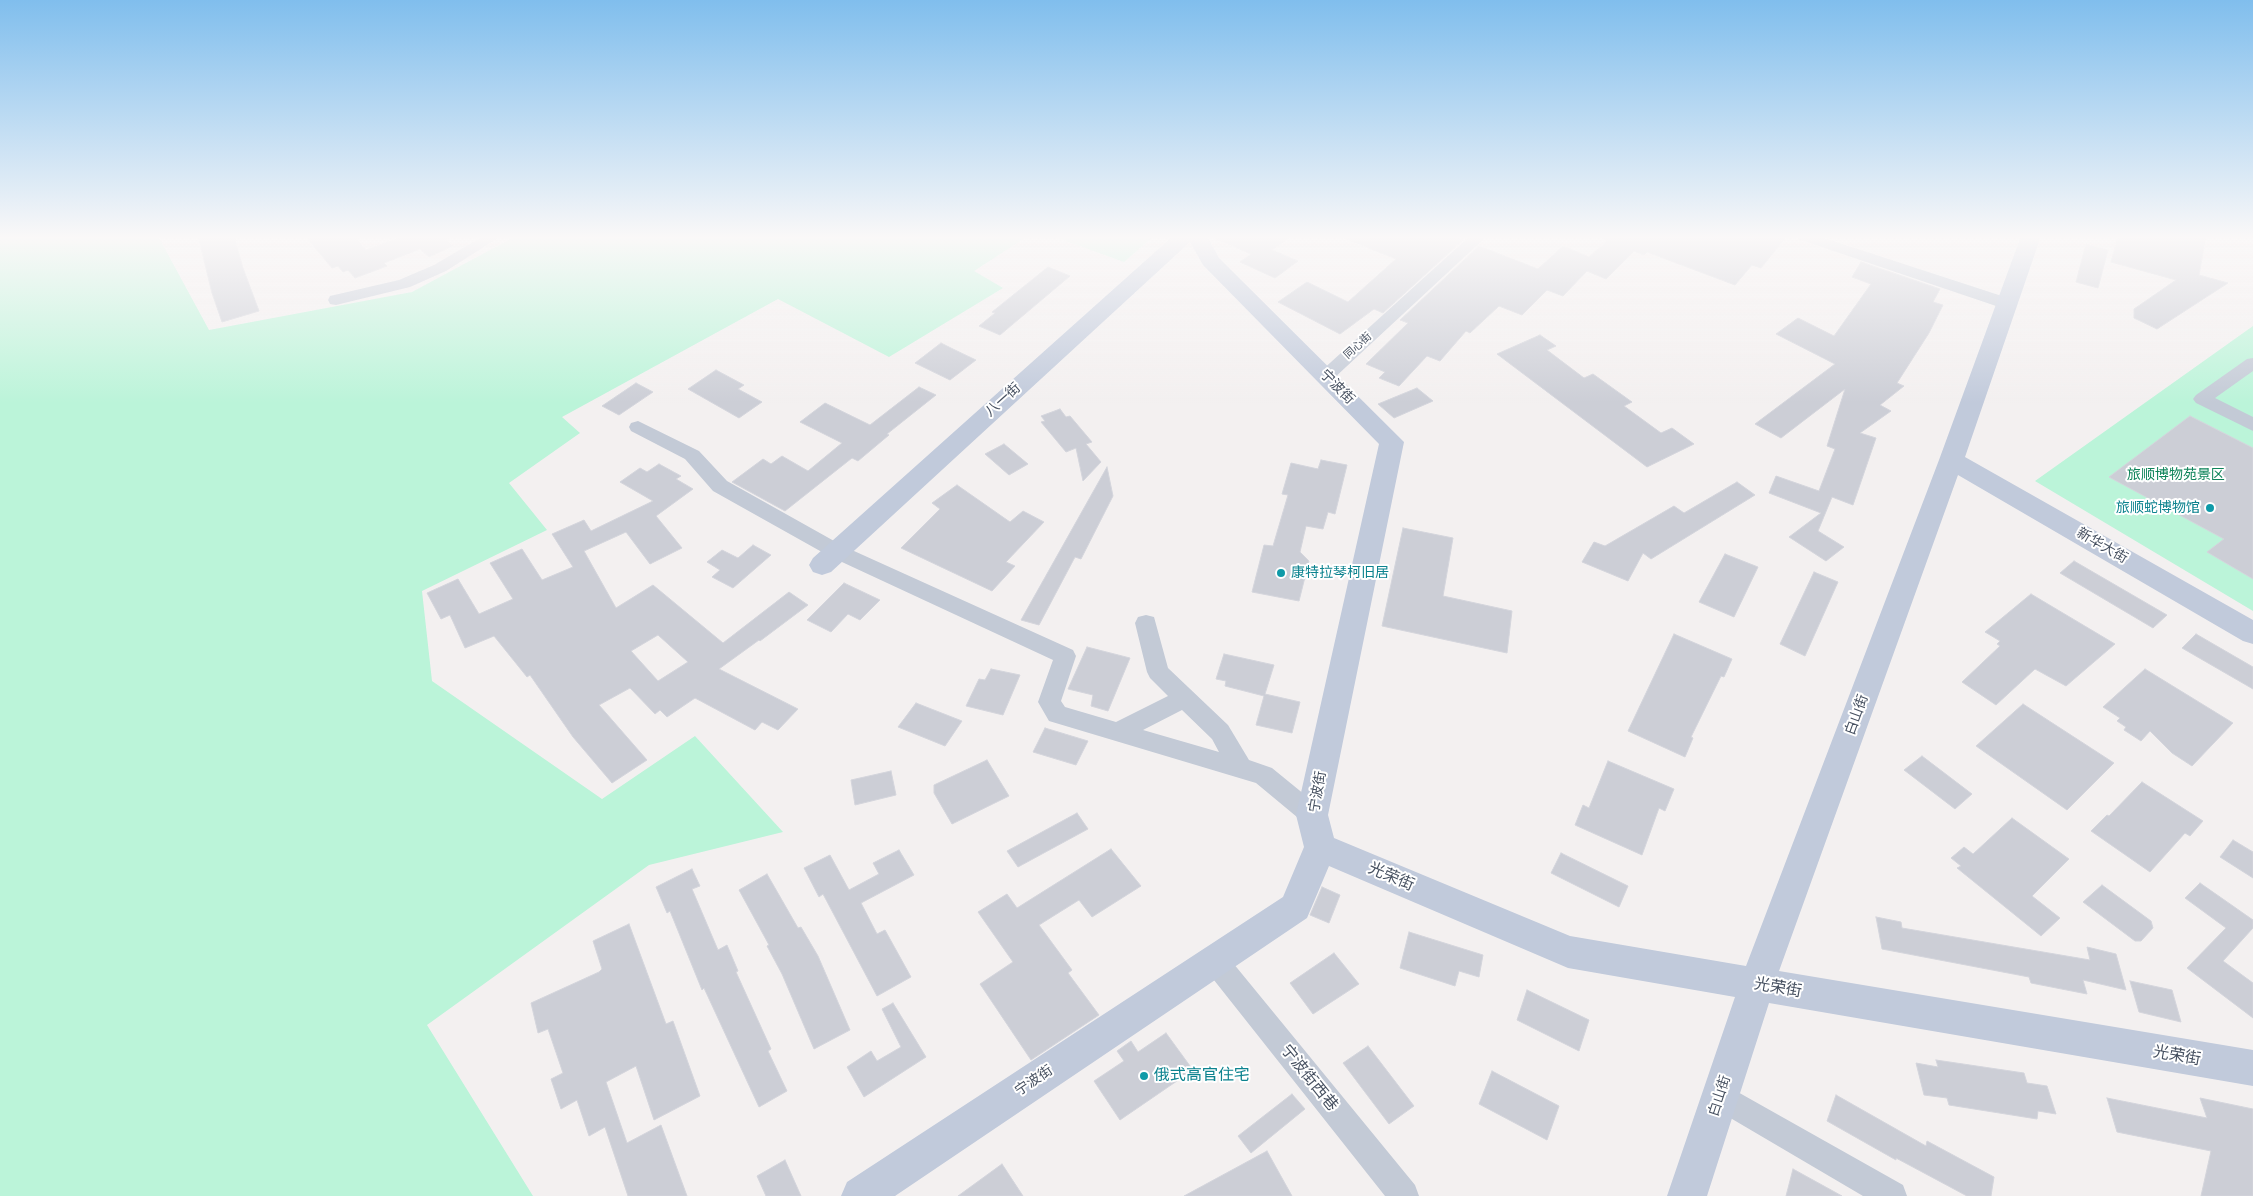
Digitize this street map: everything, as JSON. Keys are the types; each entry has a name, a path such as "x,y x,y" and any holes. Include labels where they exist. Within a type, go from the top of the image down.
{"street":[{"path":"336,300 371,292"},
{"name":"八一街","path":"829,558 1123,292"},
{"name":"宁波街","path":"861,1196 1295,907 1316,831 1392,442 1241,292"},
{"name":"同心街","path":"1326,376 1418,292"},
{"path":"1971,292 2005,303"},
{"name":"白山街","path":"1687,1196 1757,984 1951,460 2009,292"},
{"path":"2253,363 2202,399 2253,425"},
{"path":"638,427 692,455 720,486 829,558 1065,656 1049,702 1057,714 1264,775 1316,831"},
{"name":"新华大街","path":"1951,460 2253,633"},
{"path":"1146,622 1158,672 1220,732 1241,769"},
{"path":"1117,732 1184,698"},
{"name":"光荣街","path":"1316,831 1568,952 2253,1068"},
{"name":"宁波街西巷","path":"1215,961 1404,1196"},
{"path":"1720,1096 1892,1196"}],"green space":[{"path":"0,292 188,292 209,330 412,292 997,292 889,357 778,299 562,417 580,433 509,483 547,530 422,591 432,681 602,799 695,736 783,832 649,865 427,1025 533,1196 0,1196"},
{"name":"旅顺博物苑景区","path":"2253,326 2253,611 2035,481"}],"building":[{"path":"252,292 259,311 222,322 212,293"},
{"path":"1017,292 1051,292 1000,335 979,326 995,313 992,312"},
{"path":"1293,292 1327,292 1348,302 1359,292 1406,292 1383,313 1374,309 1340,334 1278,302"},
{"path":"1430,292 1545,292 1522,315 1499,306 1470,333 1466,331 1440,361 1427,356 1399,386 1379,378 1385,372 1366,364 1408,323 1400,320"},
{"path":"1552,292 1567,292 1563,296"},
{"path":"1865,292 1938,292 1933,302 1943,305 1929,333 1897,383 1904,386 1880,405 1891,411 1860,433 1876,438 1853,505 1832,497 1818,531 1844,547 1826,561 1789,537 1821,513 1769,493 1776,476 1819,491 1835,449 1827,446 1845,389 1781,438 1755,424 1835,364 1776,334 1798,318 1834,336"},
{"path":"2159,292 2214,292 2157,329 2134,318 2134,309"},
{"path":"1540,335 1556,346 1547,350 1584,378 1593,374 1632,402 1624,406 1661,433 1672,428 1694,444 1647,467 1497,354"},
{"path":"941,343 976,360 950,380 915,363"},
{"path":"716,370 744,385 738,389 762,402 739,418 688,389"},
{"path":"636,383 653,392 619,415 602,406"},
{"path":"919,387 936,395 887,434 889,435 858,461 852,458 785,511 732,482 763,459 771,464 782,456 808,471 842,443 800,422 825,403 870,425"},
{"path":"1417,388 1433,401 1394,418 1378,404"},
{"path":"1060,409 1066,417 1070,416 1092,442 1086,444 1101,462 1083,481 1076,448 1066,452 1041,422 1045,421 1041,416"},
{"name":"旅顺蛇博物馆","path":"2190,416 2253,448 2253,579 2207,552 2224,539 2109,477"},
{"path":"1004,444 1028,464 1009,475 985,454"},
{"path":"1321,460 1347,465 1335,514 1328,512 1323,529 1306,526 1300,552 1309,561 1299,601 1252,592 1264,545 1273,546 1288,495 1282,494 1291,463 1318,469"},
{"path":"659,464 681,476 676,479 693,489 656,516 682,548 650,564 626,532 584,551 616,608 653,585 723,643 789,592 808,605 719,669 798,709 778,730 762,722 755,730 695,698 667,717 660,710 655,714 630,688 599,705 647,760 612,783 573,737 530,675 527,677 494,636 465,648 450,615 441,619 427,593 458,579 479,614 513,599 490,563 522,549 542,580 573,567 552,534 584,520 591,531 653,501 620,482 640,468 647,472","holes":["658,635 688,662 658,681 631,651"]},
{"path":"1107,467 1113,496 1081,559 1075,557 1039,625 1021,620"},
{"path":"1737,482 1755,495 1651,559 1643,553 1628,581 1582,562 1594,542 1605,546 1674,506 1684,513"},
{"path":"957,485 1010,522 1023,511 1044,522 1006,562 1015,566 992,591 901,548 940,509 932,503"},
{"path":"1403,528 1453,538 1443,596 1512,611 1507,653 1382,626"},
{"path":"753,545 771,555 733,588 712,577 720,570 707,562 722,550 738,558"},
{"path":"1725,554 1758,567 1734,617 1699,602"},
{"path":"2074,561 2167,615 2153,628 2060,573"},
{"path":"1814,572 1838,582 1805,656 1780,644"},
{"path":"844,583 880,600 860,620 848,614 831,632 807,620"},
{"path":"2031,594 2115,644 2066,686 2035,669 1996,705 1962,682 2000,646 1997,644 2000,641 1985,632"},
{"path":"1674,634 1732,659 1724,677 1721,676 1691,737 1693,738 1685,757 1628,731"},
{"path":"2196,634 2253,667 2253,689 2182,648"},
{"path":"1087,647 1130,658 1108,711 1091,706 1093,695 1068,689"},
{"path":"1224,654 1274,665 1265,694 1300,702 1292,733 1256,725 1264,696 1225,686 1226,681 1216,679"},
{"path":"991,669 1020,675 1003,715 966,706 979,679 985,680"},
{"path":"2145,669 2233,723 2192,766 2172,753 2150,731 2141,741 2124,730 2126,727 2117,721 2120,718 2103,707"},
{"path":"916,703 962,721 945,746 898,727"},
{"path":"2023,704 2114,763 2067,810 1976,746"},
{"path":"1045,728 1088,741 1076,765 1033,752"},
{"path":"1922,756 1972,794 1955,809 1904,770"},
{"path":"987,760 1009,796 952,824 934,793 934,785"},
{"path":"1608,761 1674,789 1665,811 1659,808 1642,855 1575,825 1583,805 1589,808"},
{"path":"891,771 896,795 855,805 851,780"},
{"path":"2142,782 2203,821 2190,836 2185,833 2150,872 2091,831 2107,815 2109,816"},
{"path":"1077,813 1088,829 1018,867 1007,851"},
{"path":"2012,818 2069,859 2032,896 2060,918 2041,936 1957,868 1961,866 1951,858 1964,847 1973,854"},
{"path":"2233,840 2253,852 2253,878 2220,857"},
{"path":"1111,849 1141,886 1092,917 1079,900 1039,925 1072,970 1068,973 1099,1015 1031,1060 980,984 1013,962 978,912 1007,894 1017,908"},
{"path":"899,850 914,875 861,903 877,934 885,930 911,977 877,996 823,894 819,897 804,868 830,855 849,890 879,874 873,863"},
{"path":"1561,853 1628,886 1619,907 1551,873"},
{"path":"692,869 700,886 692,889 718,950 727,945 738,971 736,972 771,1049 768,1051 787,1091 759,1107 704,988 702,990 670,911 667,913 656,887"},
{"path":"767,874 798,928 801,927 818,956 850,1030 814,1049 782,974 767,946 769,945 739,890"},
{"path":"2200,883 2253,920 2253,928 2223,961 2253,983 2253,1018 2187,968 2226,928 2185,898"},
{"path":"2102,885 2151,921 2153,928 2141,941 2135,941 2083,902"},
{"path":"1322,887 1340,895 1329,923 1310,915"},
{"path":"1876,917 1901,922 1902,928 2090,960 2087,947 2116,954 2126,990 2083,980 2087,994 2031,983 2029,977 1882,949"},
{"path":"629,924 666,1024 673,1021 700,1096 654,1120 636,1066 606,1082 627,1143 661,1125 687,1196 628,1196 605,1127 589,1136 577,1100 561,1109 551,1079 563,1073 548,1029 538,1033 531,1003 599,972 602,969 593,941"},
{"path":"1409,932 1483,955 1479,977 1459,971 1455,986 1400,968"},
{"path":"1334,953 1359,984 1313,1014 1290,983"},
{"path":"2130,981 2172,990 2181,1022 2139,1012"},
{"path":"1527,990 1589,1020 1579,1051 1517,1020"},
{"path":"893,1003 926,1057 864,1097 847,1067 871,1051 877,1061 901,1047 882,1009"},
{"name":"俄式高官住宅","path":"1166,1033 1193,1070 1120,1120 1094,1081 1124,1061 1117,1051 1131,1041 1138,1052"},
{"path":"1368,1046 1414,1106 1389,1124 1343,1063"},
{"path":"1936,1060 2024,1073 2027,1083 2047,1086 2056,1114 2038,1111 2037,1119 1949,1105 1947,1098 1924,1095 1916,1063 1938,1067"},
{"path":"1492,1071 1559,1106 1547,1140 1479,1104"},
{"path":"1292,1094 1305,1109 1251,1153 1238,1136"},
{"path":"1836,1095 1926,1146 1927,1141 1994,1177 1991,1196 1967,1196 1896,1158 1896,1160 1827,1121"},
{"path":"2107,1098 2207,1118 2200,1098 2253,1109 2253,1196 2201,1196 2211,1151 2117,1132"},
{"path":"1267,1151 1292,1196 1184,1196"},
{"path":"785,1160 801,1196 766,1196 757,1176"},
{"path":"1002,1164 1023,1196 958,1196"},
{"path":"1793,1169 1842,1196 1786,1196"}],"place":[{"name":"旅顺蛇博物馆","path":"2210,508"},
{"name":"康特拉琴柯旧居","path":"1281,573"},
{"name":"俄式高官住宅","path":"1144,1076"}]}
